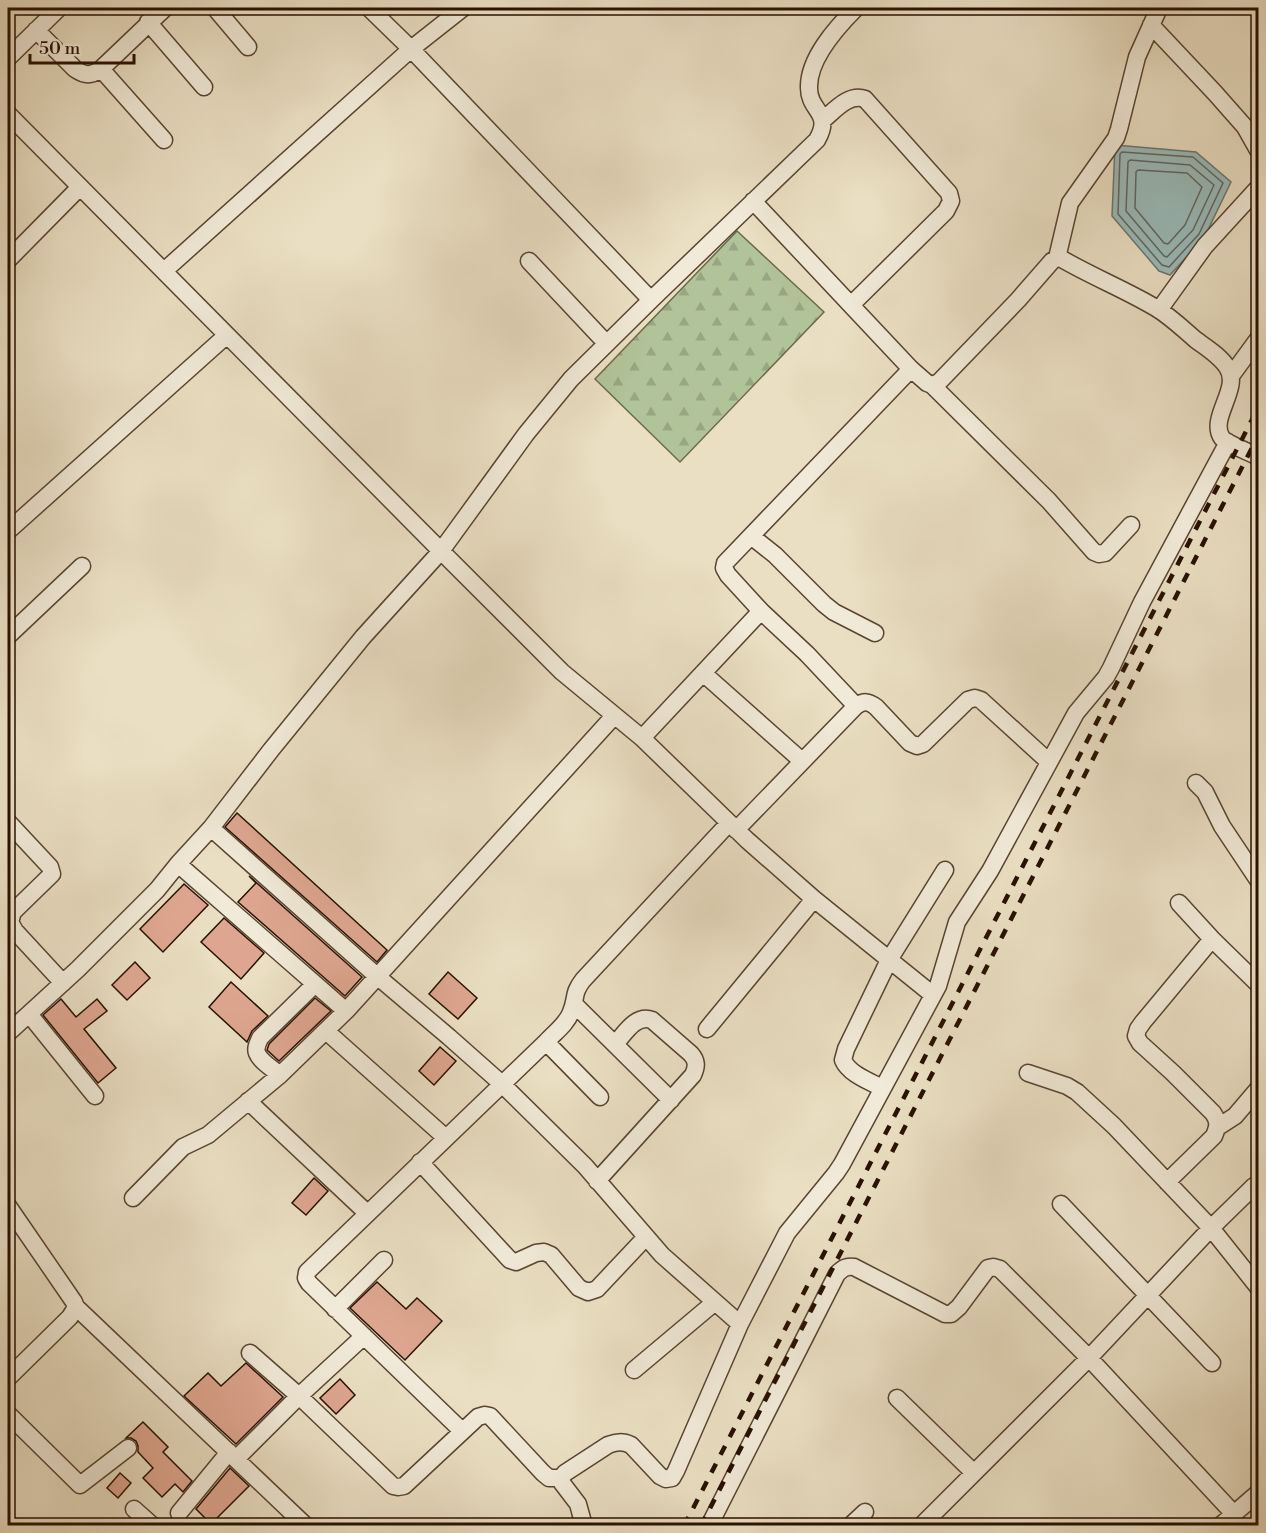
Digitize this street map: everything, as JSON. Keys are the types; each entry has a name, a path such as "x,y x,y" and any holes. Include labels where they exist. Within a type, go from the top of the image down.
{"street":[{"path":"8,58 59,8"},
{"path":"36,30 75,69 88,75 101,69 165,8"},
{"path":"369,8 651,300"},
{"path":"164,271 411,49 463,8"},
{"path":"932,385 939,382 1057,258 1070,203 1116,138 1137,57 1159,8"},
{"path":"223,10 248,47"},
{"path":"8,1033 78,969 157,890 211,828 363,637 441,551 526,434 571,379 817,140 823,129 823,120 811,99 809,88 812,68 817,56 846,11"},
{"path":"148,22 204,87"},
{"path":"1151,26 1245,127 1258,150"},
{"path":"101,69 164,140"},
{"path":"823,120 851,99 858,97 865,99 949,193 951,201 946,211 852,305"},
{"path":"8,114 562,672 642,738 733,826 814,899 933,995"},
{"path":"8,260 80,187"},
{"path":"1159,310 1205,246 1258,188"},
{"path":"753,201 911,369 932,385 1049,501 1094,552 1105,553 1131,525"},
{"path":"1057,258 1159,310 1219,358 1232,376"},
{"path":"529,261 606,343"},
{"path":"8,528 227,335"},
{"path":"1258,339 1232,376 1219,426 1222,437 1228,442 1258,457"},
{"path":"856,706 807,654 761,611 724,568 725,563 911,369"},
{"path":"561,1478 565,1473 609,1445 625,1442 631,1444 660,1476 666,1479 672,1478 740,1324 787,1233 836,1173 933,995 941,977 957,922 990,871 1076,713 1106,677 1142,602 1228,442"},
{"path":"751,536 775,555 834,612 875,633"},
{"path":"8,636 82,566"},
{"path":"642,738 761,611"},
{"path":"703,673 802,761"},
{"path":"462,1431 309,1283 306,1278 307,1272 546,1042 568,1018 574,1004 574,994 583,980 733,826 856,706 863,702 870,702 910,743 917,746 923,744 968,700 975,698 981,700 1049,762"},
{"path":"133,1198 183,1147 208,1135 280,1074 346,1011 614,716"},
{"path":"1196,783 1205,792 1222,826 1258,880"},
{"path":"8,822 50,867 52,874 13,912 9,923 63,983"},
{"path":"211,828 501,1084 571,1152 645,1238 740,1324"},
{"path":"178,864 346,1011"},
{"path":"882,1088 846,1066 843,1060 846,1049 889,960 945,870"},
{"path":"707,1029 814,899"},
{"path":"1179,903 1258,984"},
{"path":"1167,1182 1214,1136 1218,1120 1173,1073 1140,1043 1136,1036 1143,1022 1212,939"},
{"path":"280,1074 257,1053 256,1046 260,1038 315,984"},
{"path":"574,1004 616,1043 671,1100"},
{"path":"29,1014 95,1096"},
{"path":"597,1180 693,1075 697,1066 691,1054 652,1020 646,1018 635,1022 616,1043"},
{"path":"326,1031 446,1138"},
{"path":"546,1042 600,1097"},
{"path":"1028,1073 1077,1092 1114,1126 1211,1228 1258,1287"},
{"path":"1218,1127 1235,1116 1258,1089"},
{"path":"248,1101 367,1214"},
{"path":"420,1162 510,1260 516,1262 544,1252 551,1255 579,1288 588,1292 597,1289 645,1238"},
{"path":"921,1526 1089,1358 1211,1228 1254,1186"},
{"path":"1061,1204 1212,1363"},
{"path":"8,1206 76,1307 306,1526"},
{"path":"335,1309 384,1260"},
{"path":"709,1526 837,1274 849,1266 945,1314 951,1314 959,1307 988,1268 993,1266 1000,1269 1089,1358 1234,1514"},
{"path":"634,1370 715,1302"},
{"path":"8,1378 70,1317 76,1307"},
{"path":"179,1513 233,1456 364,1336"},
{"path":"250,1353 299,1396 393,1486 404,1486 462,1431 485,1414 490,1416 543,1473 549,1478 561,1478"},
{"path":"897,1398 973,1472"},
{"path":"8,1414 80,1485 128,1448"},
{"path":"561,1478 562,1483 578,1504 584,1526"},
{"path":"1220,1526 1258,1492"},
{"path":"134,1509 153,1526"},
{"path":"850,1526 866,1512"}],"green space":[{"path":"737,231 824,312 680,462 595,379"}],"water":[{"path":"1115,145 1196,152 1231,182 1204,238 1170,275 1159,271 1112,216"}],"building":[{"path":"237,813 387,950 377,962 225,827"},
{"path":"249,876 362,977 345,996 238,902 256,883"},
{"path":"184,884 208,905 163,952 140,929"},
{"path":"224,918 264,953 241,979 201,942"},
{"path":"135,962 150,978 127,1000 112,985"},
{"path":"448,972 477,998 458,1019 429,994"},
{"path":"231,982 268,1016 252,1031 247,1042 209,1007"},
{"path":"315,998 331,1011 279,1061 267,1050 269,1044"},
{"path":"61,999 76,1017 97,999 107,1011 84,1029 116,1068 98,1083 43,1015"},
{"path":"440,1047 456,1061 434,1085 419,1071"},
{"path":"314,1178 328,1191 306,1215 292,1203"},
{"path":"377,1282 406,1309 417,1298 442,1321 405,1360 350,1308"},
{"path":"246,1363 283,1397 236,1444 184,1396 208,1373 221,1386"},
{"path":"340,1379 355,1395 336,1414 320,1398"},
{"path":"143,1422 168,1447 163,1452 192,1481 183,1492 175,1484 162,1497 143,1478 153,1468 138,1452 136,1441 126,1438"},
{"path":"230,1468 249,1486 211,1524 196,1509"},
{"path":"120,1473 131,1483 118,1498 107,1488"}],"railway":[{"path":"684,1526 1258,408"},
{"path":"701,1526 1258,436"}]}
